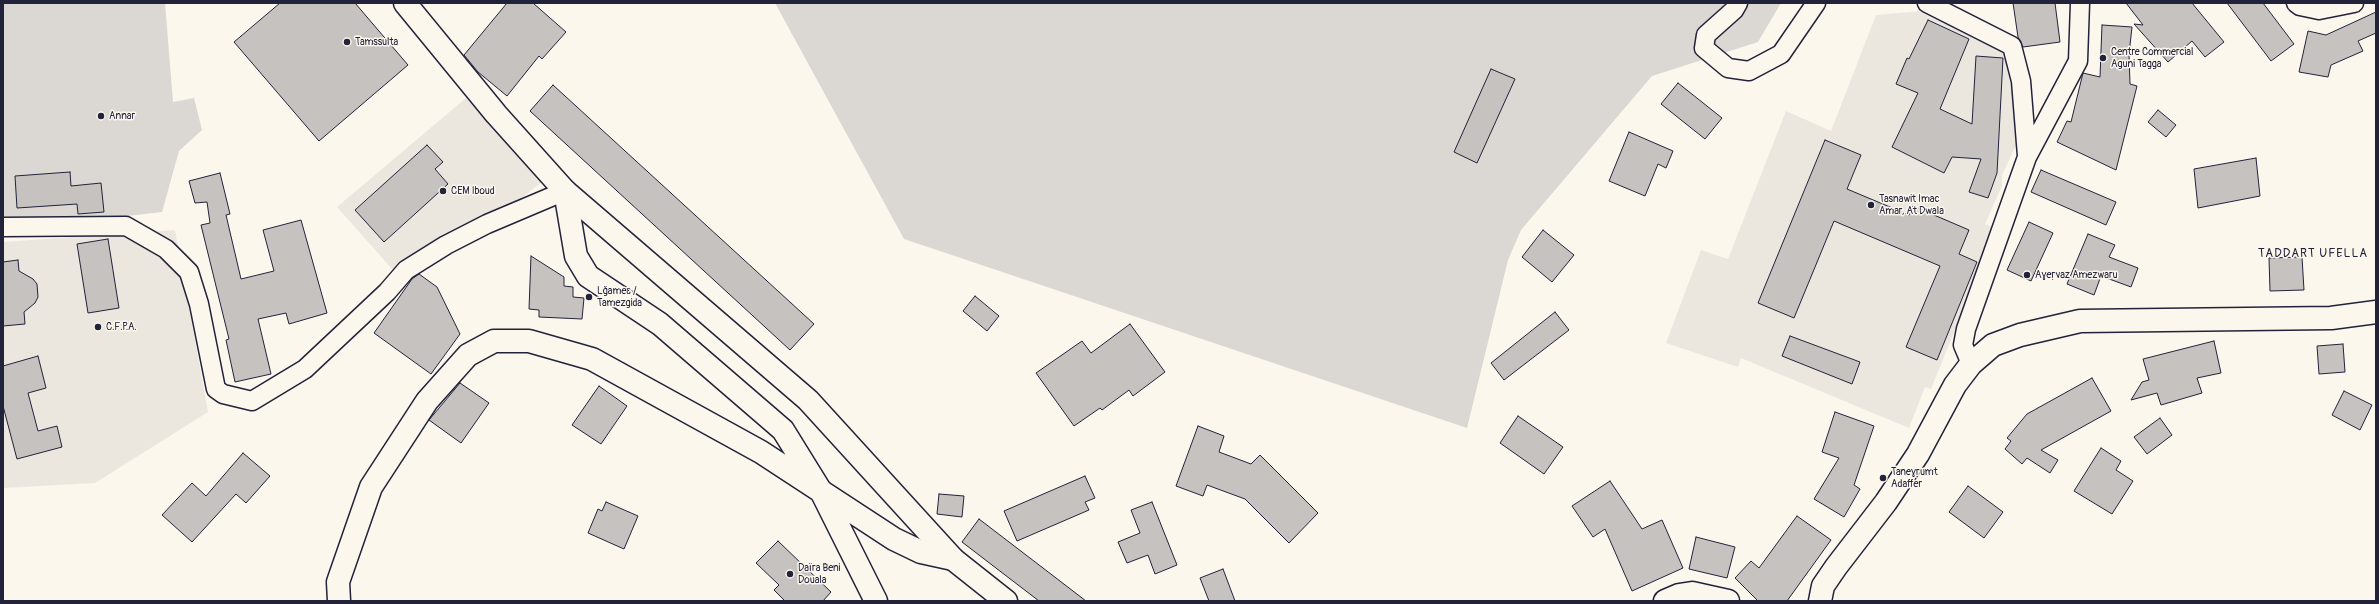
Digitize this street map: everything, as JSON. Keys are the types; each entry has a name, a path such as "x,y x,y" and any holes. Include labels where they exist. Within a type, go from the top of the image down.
{"main road":[{"path":"405,3 496,114 565,191 808,400 953,559 1006,601"},
{"path":"565,191 576,256 588,276 660,324 783,430 822,493 876,601"},
{"path":"1820,601 1824,586 1836,567 1886,502 1918,454 1955,386 1971,364 1993,345 2020,336 2080,321 2331,318 2376,312"},
{"path":"339,601 338,582 371,487 427,401 468,356 494,341 530,341 592,359 761,452 894,539 921,552 953,559"},
{"path":"1665,601 1679,595 1692,593 1728,601"}],"street":[{"path":"1738,3 1734,10 1706,34 1704,48 1728,68 1749,71 1781,54 1816,3"},
{"path":"1927,3 2012,46 2021,82 2027,157"},
{"path":"1971,364 1963,344 1966,329 2027,157 2078,61 2080,3"},
{"path":"2296,3 2300,6 2319,10 2354,3"},
{"path":"3,227 126,226 166,249 189,272 199,304 216,389 223,394 252,401 306,369 387,292 406,270 446,245 474,231 565,191"}],"shaded area":[{"name":"Annar","path":"3,3 165,3 173,102 194,98 202,130 179,151 162,212 67,223 3,220"},
{"path":"775,3 1781,3 1758,42 1652,76 1521,230 1508,260 1467,428 904,239"},
{"name":"Tasnawit Imac Amar, At Dwala","path":"1933,10 2011,55 2020,137 2002,175 2002,186 1985,224 1996,229 1931,389 1925,387 1909,428 1741,358 1738,367 1666,343 1701,250 1728,259 1786,111 1831,131 1876,15"},
{"name":"CEM Iboud","path":"466,98 542,182 519,200 393,270 337,207"},
{"name":"C.F.P.A.","path":"175,230 208,412 95,483 3,488 3,242"}],"building":[{"path":"280,3 355,3 408,65 319,141 234,42"},
{"path":"507,3 533,3 566,32 542,59 539,56 507,96 478,72 464,55"},
{"path":"2013,3 2055,3 2060,42 2023,47 2018,37"},
{"path":"2126,3 2192,3 2224,42 2205,57 2192,41 2168,62 2134,24 2143,25"},
{"path":"2227,3 2263,3 2294,44 2271,61"},
{"path":"2376,12 2376,33 2358,41 2363,51 2331,65 2328,77 2299,72 2308,31 2326,35"},
{"path":"1928,20 1969,39 1940,109 1972,124 1976,56 2003,58 1997,173 1988,198 1969,192 1981,159 1952,157 1944,173 1892,147 1918,93 1896,84 1907,58 1909,59"},
{"path":"2102,25 2132,27 2129,54 2130,84 2137,86 2116,170 2057,142 2067,121 2071,122 2083,73 2100,77"},
{"path":"1491,69 1515,79 1477,163 1454,152"},
{"path":"1678,83 1722,118 1705,139 1661,104"},
{"path":"553,85 814,324 790,350 530,111"},
{"path":"2158,110 2176,125 2166,137 2148,122"},
{"path":"1629,132 1673,151 1666,168 1658,164 1645,196 1609,181"},
{"path":"1825,140 1861,155 1847,189 1909,215 1913,206 1969,230 1959,254 1977,262 1937,360 1906,347 1940,266 1834,221 1794,318 1758,303"},
{"path":"427,145 443,162 435,169 448,184 384,242 355,210"},
{"path":"2256,158 2260,196 2198,208 2194,169"},
{"path":"2041,170 2116,202 2106,225 2031,192"},
{"path":"70,172 71,186 101,183 104,212 78,214 77,204 17,208 15,176"},
{"path":"220,173 230,214 226,215 241,279 274,271 263,230 301,220 327,313 289,324 286,313 258,319 271,374 235,382 226,340 229,339 201,225 210,223 207,202 195,203 189,181"},
{"path":"2029,222 2053,233 2031,281 2007,270"},
{"path":"1543,230 1574,255 1552,282 1522,257"},
{"path":"2088,234 2115,245 2109,257 2138,268 2131,287 2101,276 2094,295 2067,284"},
{"path":"108,239 119,308 88,313 77,244"},
{"path":"531,256 564,277 564,286 573,287 573,297 584,298 582,319 539,317 539,310 529,309"},
{"path":"2302,257 2304,290 2270,291 2269,258"},
{"path":"18,260 19,271 33,279 37,284 38,297 35,303 24,312 25,324 3,326 3,262"},
{"path":"419,274 437,287 460,334 431,374 374,333 412,279"},
{"path":"975,296 999,316 987,331 963,311"},
{"path":"1555,312 1569,330 1504,380 1491,363"},
{"path":"1130,324 1165,372 1133,396 1129,390 1102,410 1100,408 1074,426 1036,373 1082,341 1091,353"},
{"path":"1790,336 1860,362 1852,384 1782,356"},
{"path":"2214,341 2221,373 2197,378 2202,393 2161,405 2157,393 2131,400 2142,382 2149,380 2143,359"},
{"path":"2343,344 2345,372 2319,374 2317,346"},
{"path":"38,356 46,388 28,393 38,431 57,426 62,447 17,459 3,406 3,366"},
{"path":"2092,378 2111,411 2041,450 2058,460 2050,473 2027,458 2022,464 2005,449 2011,441 2007,438 2027,414"},
{"path":"460,383 489,403 461,443 429,420"},
{"path":"599,386 627,406 601,444 572,425"},
{"path":"2344,391 2372,405 2360,430 2332,415"},
{"path":"1835,412 1874,426 1854,485 1860,489 1844,517 1814,499 1839,458 1822,452"},
{"path":"1518,416 1563,447 1544,474 1500,443"},
{"path":"2160,418 2172,435 2147,454 2134,437"},
{"path":"1198,426 1224,436 1219,452 1251,464 1260,455 1318,513 1289,543 1245,499 1207,485 1203,496 1176,486"},
{"path":"2101,448 2121,461 2116,470 2133,481 2112,514 2074,491"},
{"path":"243,453 270,476 246,503 236,494 192,542 162,515 192,483 206,496"},
{"path":"1085,476 1095,498 1085,502 1089,510 1017,541 1004,511"},
{"path":"1610,481 1642,529 1662,520 1683,568 1632,591 1605,529 1593,537 1572,506"},
{"path":"1968,486 2003,512 1984,538 1949,512"},
{"path":"939,494 964,496 962,517 937,514"},
{"path":"606,502 638,516 624,549 588,533 598,509 602,511"},
{"path":"1152,502 1177,565 1155,574 1148,555 1127,563 1118,542 1140,533 1131,510"},
{"path":"1797,516 1831,540 1787,601 1758,601 1735,578 1751,561 1759,568"},
{"path":"979,519 1086,601 1039,601 962,542"},
{"path":"1696,537 1735,547 1727,578 1689,569"},
{"name":"Daïra Beni Douala","path":"778,541 831,592 823,601 785,601 774,590 779,585 756,563"},
{"path":"1223,569 1235,601 1209,601 1200,578"}],"place":[{"name":"Tamssulta","path":"347,42"},
{"name":"Centre Commercial Aguni Tagga","path":"2103,58"},
{"name":"Annar","path":"101,116"},
{"name":"CEM Iboud","path":"443,191"},
{"name":"Tasnawit Imac Amar, At Dwala","path":"1871,205"},
{"name":"Aɣeṛvaz Amezwaru","path":"2027,275"},
{"name":"Lǧameɛ / Tamezgida","path":"589,297"},
{"name":"C.F.P.A.","path":"98,327"},
{"name":"Taneɣṛumt Adaffer","path":"1883,478"},
{"name":"Daïra Beni Douala","path":"790,574"}],"district":[{"name":"TADDART UFELLA","path":"2313,254"}]}
